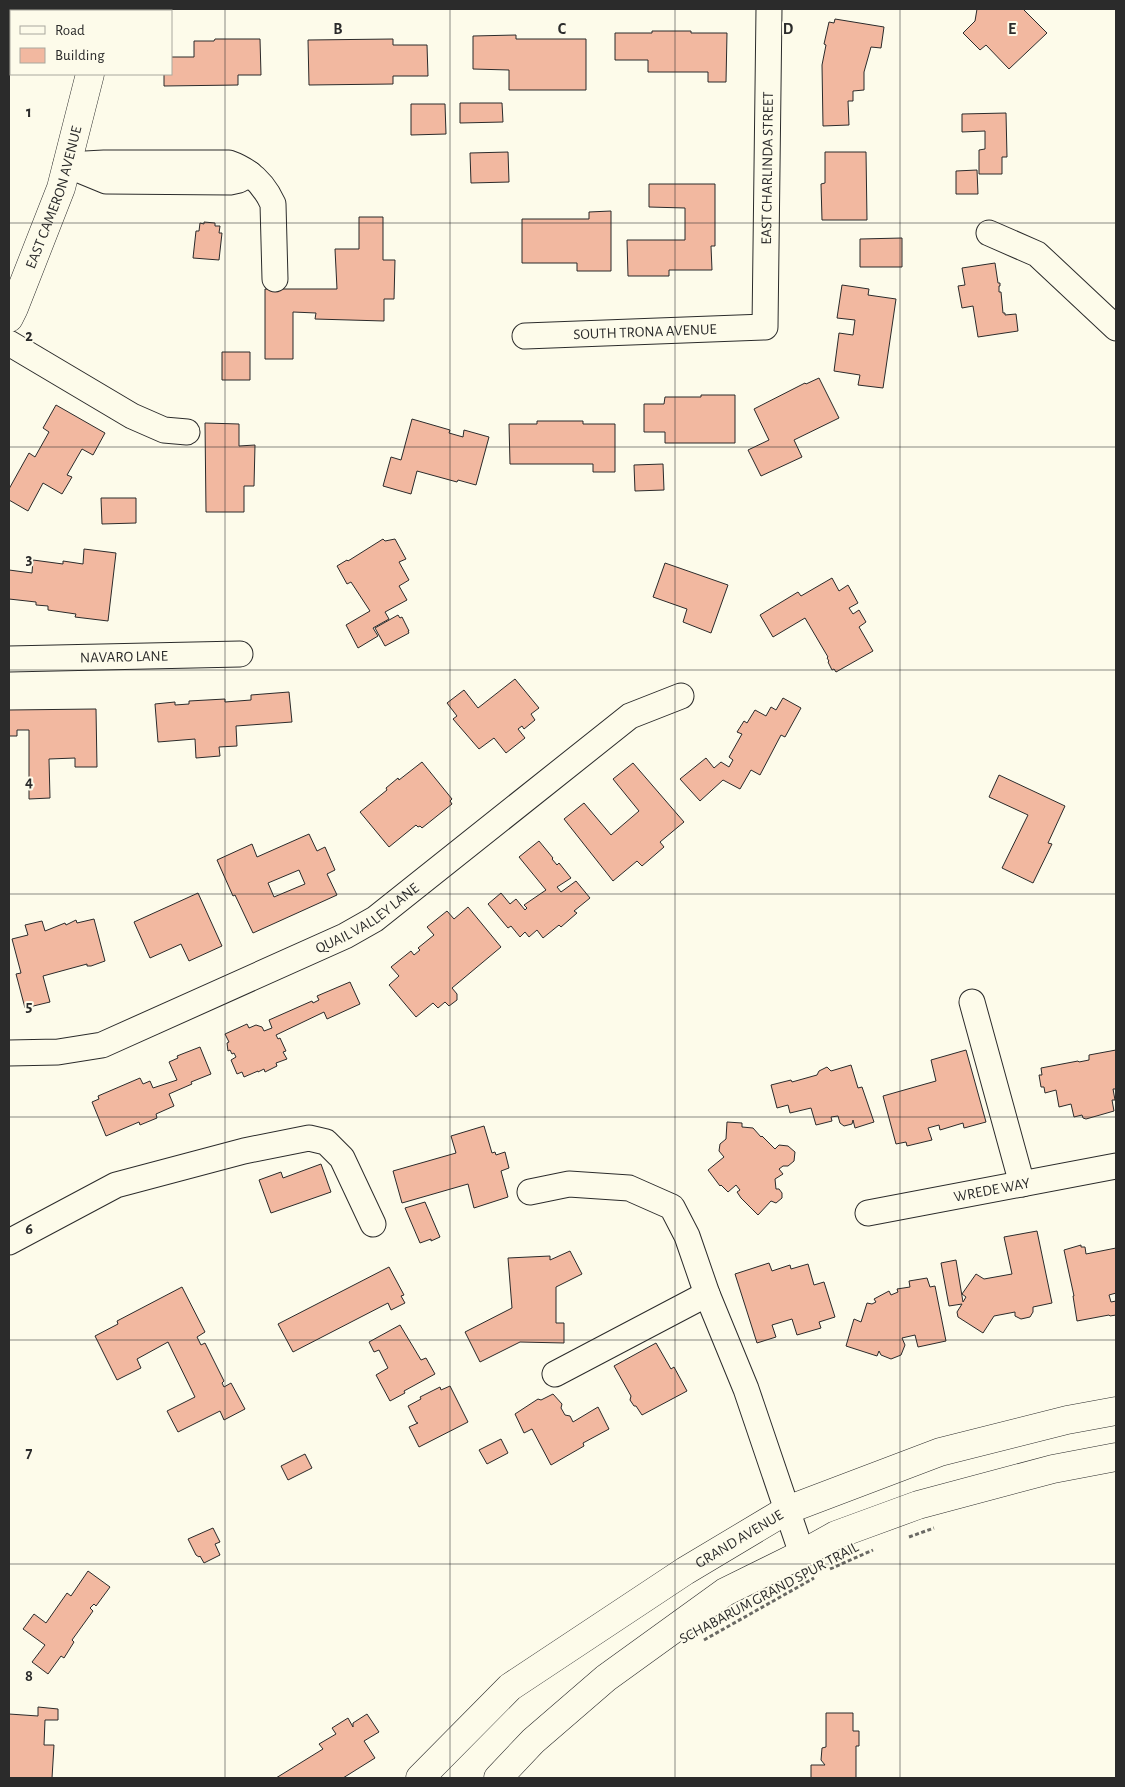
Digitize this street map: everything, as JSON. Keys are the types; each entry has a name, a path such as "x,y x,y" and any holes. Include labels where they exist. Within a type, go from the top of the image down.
{"main road":[{"name":"EAST CAMERON AVENUE","path":"9,318 61,188 90,75"},
{"name":"GRAND AVENUE","path":"420,1778 510,1687 685,1571 788,1510 940,1452 1066,1420 1116,1411"},
{"path":"498,1778 533,1741 606,1678 725,1592 836,1535 918,1506 1053,1469 1116,1457"}],"street":[{"name":"EAST CHARLINDA STREET","path":"765,327 769,9"},
{"path":"66,165 106,181 230,182 250,174 268,193 273,204 275,279"},
{"path":"989,233 1037,254 1116,328"},
{"name":"SOUTH TRONA AVENUE","path":"526,336 765,327"},
{"path":"9,343 132,416 164,430 187,432"},
{"name":"NAVARO LANE","path":"9,659 240,654"},
{"name":"QUAIL VALLEY LANE","path":"9,1053 58,1052 102,1045 345,936 375,919 630,716 681,696"},
{"path":"972,1002 1022,1184"},
{"path":"9,1242 116,1185 244,1150 309,1138 326,1142 342,1158 373,1224"},
{"name":"WREDE WAY","path":"868,1213 1116,1166"},
{"path":"530,1192 569,1184 629,1188 672,1207 687,1236 707,1294 746,1389 802,1554"},
{"path":"555,1374 707,1294"}],"path":[{"path":"907,1538 942,1526"},
{"name":"SCHABARUM GRAND SPUR TRAIL","path":"828,1570 880,1547"},
{"name":"SCHABARUM GRAND SPUR TRAIL","path":"702,1641 819,1575"}],"building":[{"path":"977,9 1023,9 1047,33 1009,69 986,45 980,50 963,33 975,21"},
{"path":"835,19 884,27 881,48 871,47 864,72 864,90 853,91 853,101 848,101 849,125 823,126 822,65 826,45 824,44 829,22 834,23"},
{"path":"652,31 727,33 726,82 708,82 708,72 648,72 648,60 615,60 615,33 652,33"},
{"path":"516,35 516,39 586,39 586,90 509,90 509,70 473,69 473,36"},
{"path":"215,39 260,39 261,75 238,75 238,85 164,86 164,75 172,75 172,57 194,57 194,41 214,41"},
{"path":"393,39 393,45 427,45 428,76 393,76 393,84 309,85 308,40"},
{"path":"460,103 502,103 503,122 460,123"},
{"path":"411,104 445,104 446,134 411,135"},
{"path":"1006,113 1007,157 1002,157 1002,174 979,174 979,150 985,149 985,131 962,132 962,114"},
{"path":"508,152 509,182 471,183 470,153"},
{"path":"825,152 866,152 867,220 822,220 821,184 825,183"},
{"path":"977,170 978,194 956,194 956,171"},
{"path":"649,184 715,184 715,246 711,246 712,270 669,270 669,276 628,276 627,240 685,240 685,208 649,207"},
{"path":"611,211 611,271 577,271 577,263 522,263 522,219 589,219 589,212"},
{"path":"359,217 383,217 383,260 395,260 394,299 384,299 384,321 315,319 316,313 293,312 293,359 265,359 265,289 337,289 335,249 359,249"},
{"path":"204,222 215,223 215,226 220,226 219,233 222,233 219,260 193,258 196,231 199,231 200,223 204,224"},
{"path":"902,238 902,267 860,267 860,239"},
{"path":"995,263 998,283 1000,283 999,292 1001,292 1003,313 1005,315 1016,314 1018,331 978,337 973,306 962,308 958,286 965,285 962,268"},
{"path":"842,285 869,289 868,295 896,299 883,388 858,385 860,375 834,371 839,333 853,335 855,320 837,318"},
{"path":"222,352 250,352 250,380 222,380"},
{"path":"819,378 839,418 794,440 802,457 761,476 748,450 769,440 754,409 805,383"},
{"path":"701,395 735,395 735,443 665,443 665,432 644,432 644,404 664,404 665,397 701,397"},
{"path":"56,405 105,433 93,455 82,449 67,475 72,477 62,494 43,483 28,511 9,500 9,489 29,453 35,457 49,432 43,428"},
{"path":"412,419 450,430 449,433 463,437 464,430 489,437 476,485 417,471 411,494 383,486 391,457 401,460"},
{"path":"537,421 583,421 583,424 615,424 615,472 593,472 593,464 510,464 509,424 537,424"},
{"path":"205,423 239,424 239,446 255,445 254,486 244,486 244,512 206,512"},
{"path":"663,464 664,490 635,491 634,465"},
{"path":"101,498 136,498 136,523 102,524"},
{"path":"383,539 385,541 395,539 406,559 399,562 409,580 399,586 407,600 385,612 389,619 373,628 378,636 358,648 346,625 370,611 351,582 347,584 337,566"},
{"path":"84,549 116,553 108,621 75,617 76,614 48,610 48,606 36,605 36,602 9,599 9,570 32,573 33,560 63,564 63,561 83,564"},
{"path":"665,563 728,585 711,633 683,622 687,609 653,597"},
{"path":"832,578 839,591 848,585 858,603 849,608 853,614 859,610 866,622 859,627 873,651 836,672 834,669 832,670 828,657 805,618 773,637 760,615 798,592 801,596"},
{"path":"398,615 400,618 402,617 409,633 385,646 375,628"},
{"path":"515,679 539,708 531,714 535,720 524,729 522,726 518,729 525,738 506,753 494,738 479,749 453,719 457,716 447,703 464,690 478,708"},
{"path":"289,692 292,722 236,726 237,746 219,747 220,756 196,758 195,739 158,742 155,704 175,702 175,705 189,704 189,701 225,699 225,702 251,700 251,695"},
{"path":"783,698 801,708 785,737 781,735 760,775 751,770 740,789 723,780 700,801 680,779 706,758 714,768 721,762 729,767 733,760 729,757 742,734 737,732 744,721 747,723 755,710 766,716 771,707 776,710"},
{"path":"96,709 97,767 75,767 75,758 49,759 50,798 29,799 29,730 17,730 17,736 9,736 9,710"},
{"path":"422,762 452,799 450,801 452,804 422,828 416,825 389,847 360,812 387,790 386,788 398,778 399,780"},
{"path":"633,763 684,822 660,842 664,847 642,866 637,861 613,881 564,819 584,803 611,835 639,811 613,779"},
{"path":"999,775 1065,806 1048,843 1052,844 1033,883 1002,868 1028,815 989,797"},
{"path":"309,834 317,851 325,847 335,870 327,874 337,895 253,933 235,895 233,896 217,860 252,844 257,857","holes":["299,870 305,884 274,897 268,883"]},
{"path":"539,841 557,865 559,863 571,878 557,887 561,892 576,881 590,898 574,911 577,913 561,927 559,925 543,938 537,930 529,937 525,932 520,937 511,926 508,928 488,904 501,893 510,904 516,899 525,910 527,908 524,905 546,890 519,857"},
{"path":"198,893 222,946 189,961 181,944 150,958 134,922"},
{"path":"468,907 501,947 452,988 457,994 457,1000 449,1006 445,1002 438,1008 433,1003 416,1017 389,985 399,976 391,967 411,951 414,955 420,950 418,948 434,935 427,927 447,911 454,919"},
{"path":"94,919 105,961 91,966 87,966 87,964 43,976 50,1002 25,1008 16,974 21,973 12,939 28,935 25,925 42,921 45,931 76,920 77,923"},
{"path":"350,982 360,1004 327,1019 324,1012 276,1035 278,1039 280,1038 286,1051 283,1052 287,1059 276,1063 277,1066 265,1072 264,1069 244,1077 242,1072 237,1074 231,1060 236,1057 230,1050 228,1051 227,1043 229,1042 225,1034 247,1024 249,1028 256,1025 262,1027 264,1031 272,1028 269,1020 312,1001 313,1003 319,1000 317,996"},
{"path":"200,1047 211,1074 169,1094 174,1106 156,1114 157,1118 140,1125 139,1122 106,1136 92,1102 99,1099 98,1096 140,1078 143,1084 150,1081 153,1088 177,1080 169,1062 178,1058 177,1056"},
{"path":"966,1050 986,1122 964,1128 963,1123 940,1130 939,1125 928,1128 932,1140 907,1146 906,1142 896,1144 883,1096 936,1081 931,1060"},
{"path":"1116,1050 1116,1089 1113,1089 1115,1100 1112,1100 1114,1111 1086,1119 1082,1115 1074,1117 1071,1104 1059,1107 1056,1090 1045,1093 1044,1087 1041,1087 1039,1075 1042,1075 1041,1068 1089,1060 1089,1055"},
{"path":"851,1065 858,1088 862,1087 874,1122 855,1128 853,1120 852,1124 844,1126 840,1123 838,1116 831,1117 832,1121 816,1125 811,1108 790,1113 788,1105 777,1108 771,1085 791,1080 792,1082 817,1075 819,1071 827,1067 831,1071"},
{"path":"727,1122 742,1123 742,1127 753,1128 775,1149 779,1145 788,1146 795,1152 794,1161 788,1166 783,1166 779,1169 783,1174 775,1179 776,1189 779,1189 782,1193 782,1198 776,1203 771,1201 758,1215 741,1198 737,1192 740,1190 736,1185 728,1192 720,1186 708,1170 724,1157 719,1151 720,1144 726,1139"},
{"path":"484,1126 492,1153 495,1152 496,1155 505,1152 509,1168 501,1171 508,1197 474,1208 468,1184 402,1203 393,1171 456,1153 451,1136"},
{"path":"321,1164 331,1192 271,1213 259,1180 281,1172 283,1178"},
{"path":"425,1202 440,1237 420,1243 405,1208"},
{"path":"1037,1231 1052,1303 1033,1307 1030,1317 1021,1319 1015,1316 1015,1312 994,1316 983,1333 958,1317 957,1312 962,1304 949,1306 941,1263 956,1260 963,1302 966,1297 962,1294 976,1274 984,1279 1012,1274 1004,1237"},
{"path":"1081,1245 1081,1247 1085,1247 1086,1254 1116,1248 1116,1293 1109,1295 1111,1302 1116,1301 1116,1315 1077,1321 1074,1296 1064,1250"},
{"path":"570,1251 582,1274 556,1287 556,1323 564,1323 564,1343 520,1342 480,1362 465,1332 512,1308 508,1258 550,1256 550,1260"},
{"path":"769,1263 772,1271 790,1265 791,1269 808,1264 814,1285 824,1282 835,1317 819,1322 821,1328 797,1335 792,1319 772,1325 776,1337 757,1343 735,1274"},
{"path":"389,1267 404,1295 401,1296 405,1303 391,1310 388,1303 293,1352 278,1324"},
{"path":"927,1278 930,1287 935,1286 946,1341 918,1347 915,1335 902,1338 905,1345 901,1355 891,1359 881,1355 879,1351 877,1356 846,1346 854,1319 861,1322 867,1303 872,1304 876,1302 874,1299 889,1291 891,1295 898,1292 897,1289 910,1287 909,1281"},
{"path":"182,1287 205,1332 197,1337 201,1345 205,1343 224,1381 222,1383 224,1387 231,1383 245,1409 224,1420 220,1411 178,1432 167,1411 195,1397 168,1342 137,1359 141,1368 117,1380 95,1336 118,1324 117,1321"},
{"path":"400,1325 421,1360 426,1358 435,1374 390,1401 376,1375 388,1368 379,1350 374,1352 369,1342"},
{"path":"656,1343 671,1369 674,1367 687,1391 642,1415 630,1400 631,1396 614,1366"},
{"path":"450,1386 468,1422 419,1447 409,1427 418,1423 408,1406 421,1399 420,1397 440,1387 441,1390"},
{"path":"553,1394 562,1404 561,1408 565,1415 570,1416 573,1422 598,1407 609,1429 583,1443 584,1446 551,1465 532,1429 524,1433 515,1414 538,1399 541,1400"},
{"path":"501,1439 508,1453 487,1464 479,1450"},
{"path":"305,1454 312,1468 288,1480 281,1466"},
{"path":"213,1528 220,1542 215,1544 220,1555 204,1563 200,1556 196,1555 188,1539"},
{"path":"88,1571 110,1587 96,1606 94,1604 90,1608 93,1611 72,1640 74,1642 64,1658 61,1656 48,1674 32,1662 45,1645 23,1629 34,1614 46,1623 67,1593 71,1596"},
{"path":"38,1707 58,1709 58,1720 45,1720 44,1745 54,1745 52,1778 9,1778 9,1714 38,1716"},
{"path":"826,1713 853,1713 853,1731 859,1731 859,1746 856,1746 856,1778 811,1778 811,1765 825,1765 821,1760 822,1748 826,1747"},
{"path":"367,1714 379,1732 364,1741 375,1758 343,1778 276,1778 323,1749 319,1744 336,1734 332,1728 348,1718 353,1727 353,1723"}]}
